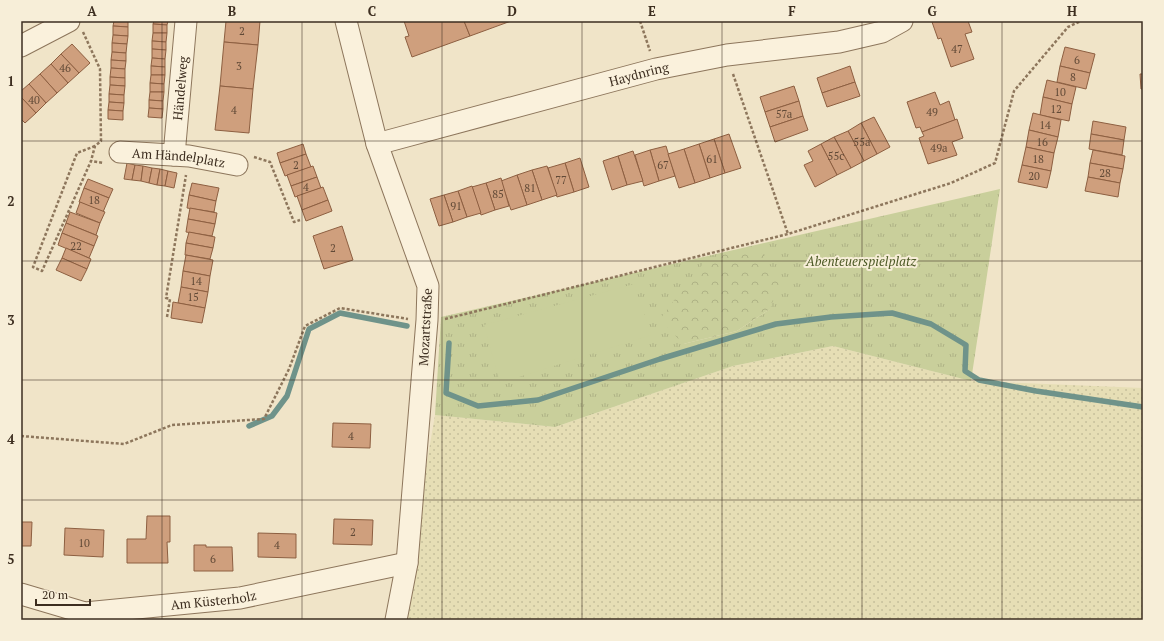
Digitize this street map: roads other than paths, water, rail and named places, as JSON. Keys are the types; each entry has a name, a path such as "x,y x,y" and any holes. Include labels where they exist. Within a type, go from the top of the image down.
{"street":[{"name":"Händelweg","path":"182,156 186,21"},
{"name":"Mozartstraße","path":"346,21 377,144 428,286 427,320 407,563 396,620"},
{"name":"Haydnring","path":"377,144 656,69 727,55 839,42 882,32 902,21"},
{"path":"21,46 75,24"},
{"name":"Am Händelplatz","path":"120,152 182,156 237,165"},
{"name":"Am Küsterholz","path":"21,594 85,613 240,598 407,563"}],"waterway":[{"path":"249,426 272,416 287,396 309,329 340,313 407,326"},
{"path":"449,343 446,393 478,406 538,400 660,359 776,324 831,317 892,313 931,324 966,345 965,371 979,380 1036,391 1143,407"}],"park label":[{"name":"Abenteuerspielplatz","path":"861,261"}]}
